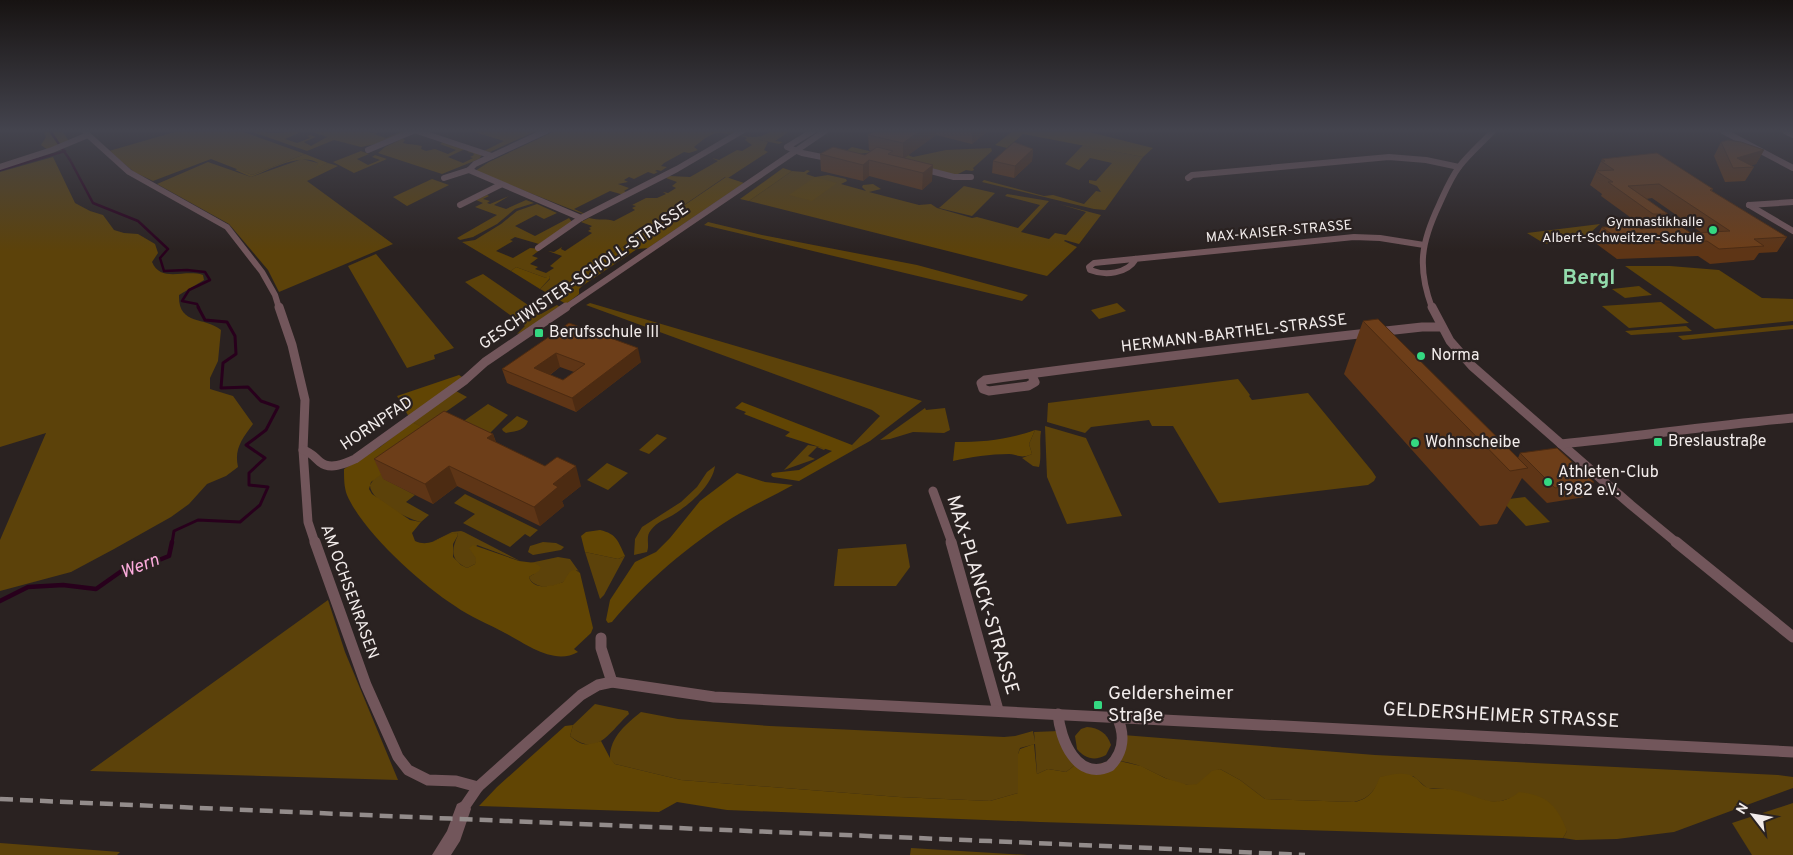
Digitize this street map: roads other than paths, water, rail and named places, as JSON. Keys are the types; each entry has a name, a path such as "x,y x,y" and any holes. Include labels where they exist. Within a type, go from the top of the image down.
{"street":[{"name":"AM OCHSENRASEN","path":"128,171 227,227 262,272 275,295 292,345 305,400 303,450 308,522 366,685 398,757 408,770 428,780 456,781 478,787"},
{"path":"444,178 464,171"},
{"path":"471,171 500,185 581,218"},
{"path":"538,248 581,218 674,171"},
{"name":"GESCHWISTER-SCHOLL-STRASSE","path":"465,380 485,362 766,171"},
{"path":"929,171 954,177 971,177"},
{"path":"1188,178 1192,175 1237,171"},
{"path":"1457,171 1443,196 1424,245 1423,272 1424,288 1429,303 1441,327 1455,347 1472,366 1631,505 1793,637"},
{"path":"460,205 500,185"},
{"path":"1792,230 1749,205 1793,202"},
{"name":"MAX-KAISER-STRASSE","path":"1136,259 1131,267 1126,270 1098,273 1090,270 1089,267 1094,262 1354,237 1380,238 1424,245"},
{"name":"HERMANN-BARTHEL-STRASSE","path":"1031,374 1035,382 1028,386 989,391 983,389 981,383 985,380 1031,374 1339,336 1422,327 1441,327"},
{"name":"HORNPFAD","path":"303,450 312,452 324,465 344,464 372,448 465,380"},
{"path":"1562,444 1649,435 1711,425 1793,418"},
{"name":"MAX-PLANCK-STRASSE","path":"933,491 953,547 998,710"},
{"path":"602,638 601,648 612,682"},
{"name":"GELDERSHEIMER STRASSE","path":"441,855 454,835 463,809 478,787 581,695 598,685 612,682 714,697 1793,752"},
{"path":"1058,714 1061,736 1068,750 1079,762 1094,769 1106,768 1115,760 1121,747 1123,728 1117,717"}],"waterway":[{"name":"Wern","path":"76,171 93,203 138,221 168,249 160,258 164,271 187,270 205,272 210,280 189,290 182,301 197,304 199,308"},
{"name":"Wern","path":"172,543 174,531 198,520 240,522 260,505 268,487 249,485 249,473 265,458 246,445 266,430 278,407 261,401 248,387 221,388 223,363 236,354 235,336 227,322 205,320 198,307"},
{"name":"Wern","path":"0,601 28,587 63,585 96,589 123,570 139,568 169,556 172,542"}],"railway":[{"path":"0,799 1305,855"}],"place":[{"name":"Gymnastikhalle Albert-Schweitzer-Schule","path":"1713,230"},
{"name":"Berufsschule III","path":"539,333"},
{"name":"Norma","path":"1421,356"},
{"name":"Breslaustraße","path":"1658,442"},
{"name":"Wohnscheibe","path":"1415,443"},
{"name":"Athleten-Club 1982 e.V.","path":"1548,482"},
{"name":"Geldersheimer Straße","path":"1098,705"}],"district":[{"name":"Bergl","path":"1589,278"}]}
